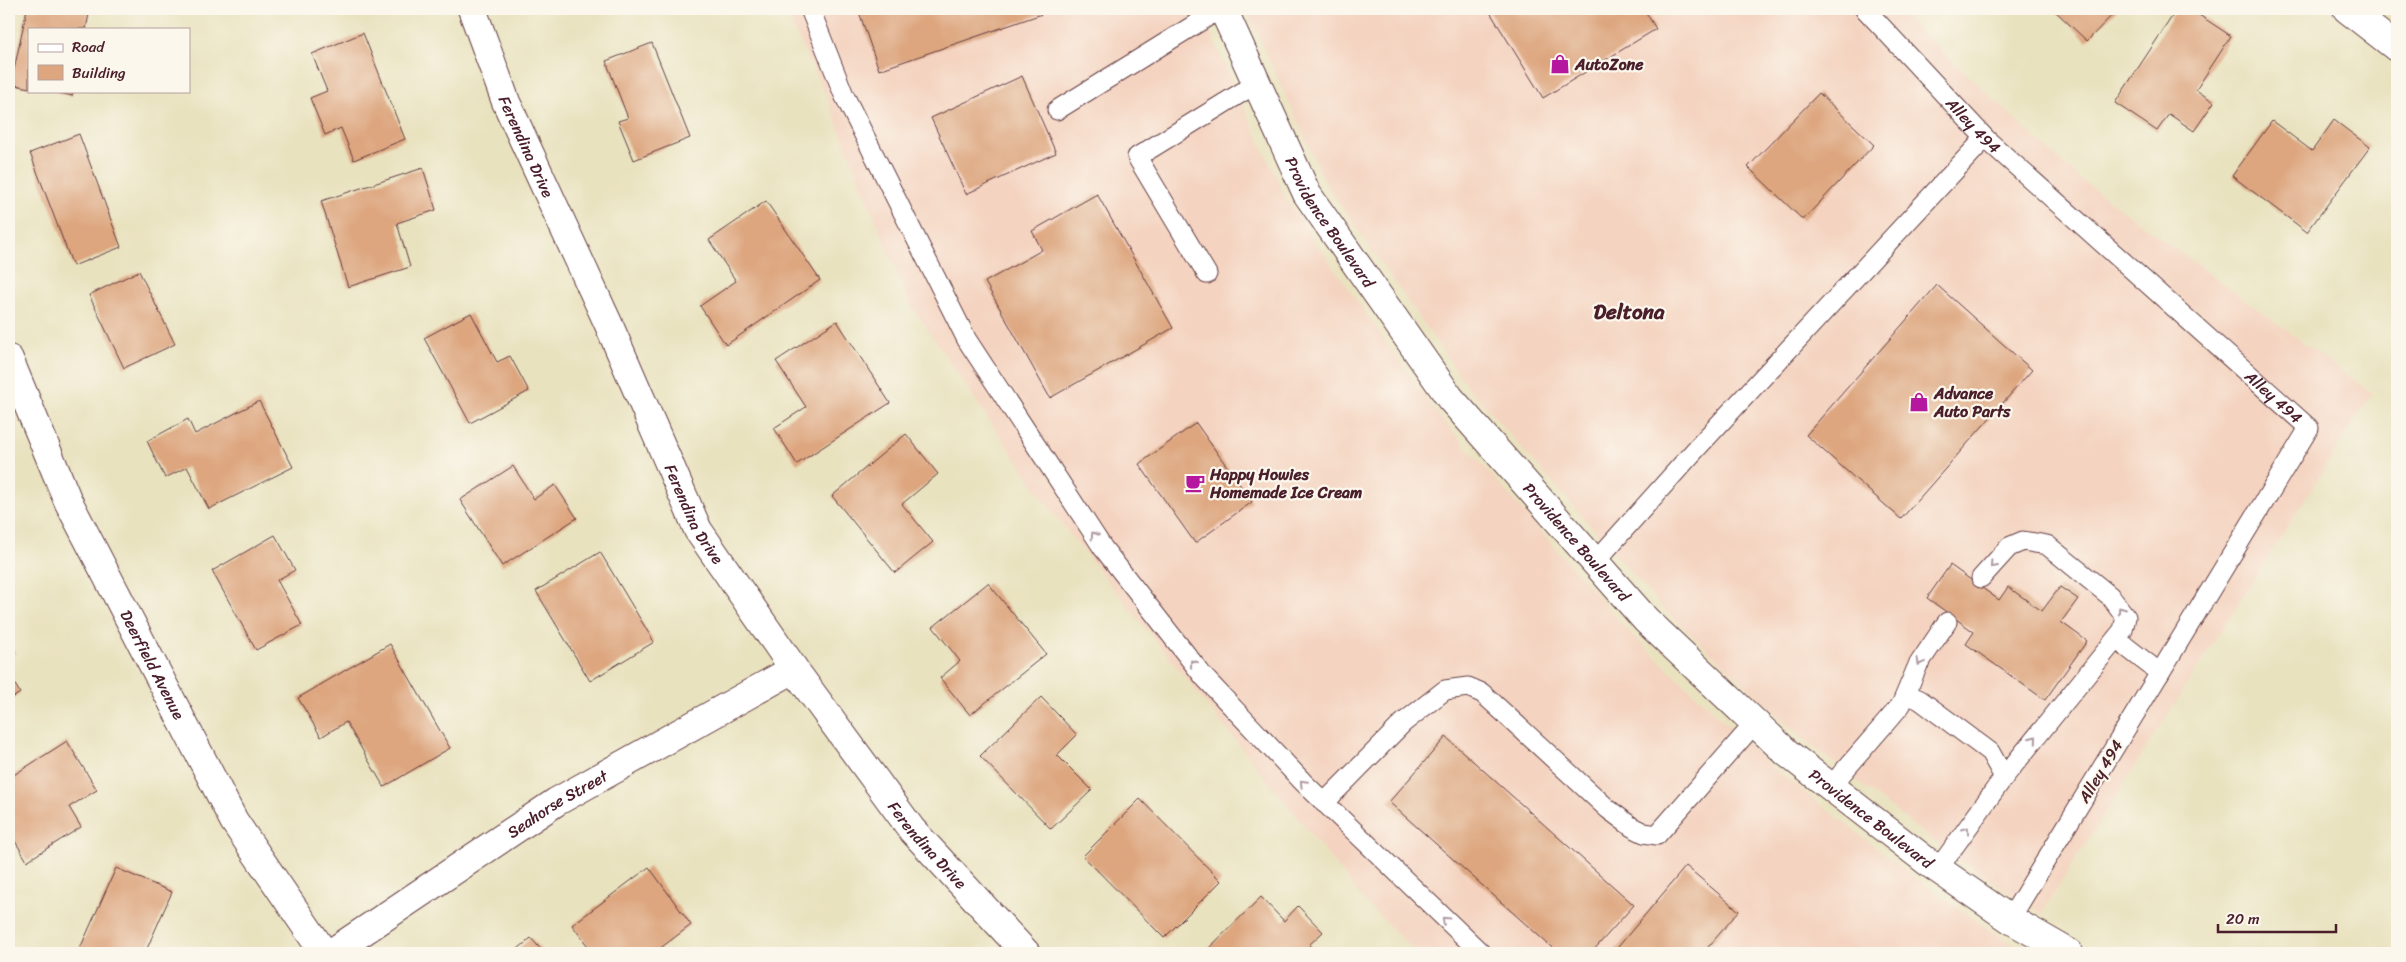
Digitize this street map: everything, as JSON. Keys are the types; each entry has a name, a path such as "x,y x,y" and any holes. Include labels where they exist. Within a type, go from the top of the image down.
{"street":[{"name":"Ferendina Drive","path":"472,9 506,102 608,323 698,530 794,669 912,830 1026,953"},
{"name":"Providence Boulevard","path":"1222,9 1307,194 1445,390 1646,620 1787,753 1938,869 2010,919 2069,953"},
{"path":"2347,9 2397,48"},
{"name":"Deerfield Avenue","path":"9,359 68,501 234,821 324,953"},
{"name":"Seahorse Street","path":"331,953 556,802 794,669"}],"lane":[{"path":"810,9 844,95 967,340 1103,548 1204,676 1324,803 1481,953"},
{"path":"1057,110 1222,9"},
{"name":"Alley 494","path":"1865,9 1985,138 2309,428 2010,919"},
{"path":"1207,274 1137,156 1257,83"},
{"path":"1595,562 1696,449 1985,138"},
{"path":"1938,869 2004,777 2123,630 2126,617 2110,596 2047,545 2023,541 2009,547 1981,578"},
{"path":"1831,786 1901,705 1918,665 1947,622"},
{"path":"2116,639 2160,673"},
{"path":"1324,803 1402,723 1445,690 1468,687 1482,693 1626,823 1644,833 1656,834 1755,723"},
{"path":"1907,694 1990,752 2004,777"}],"shaded area":[{"path":"784,9 1199,9 1287,201 1434,410 1631,634 1772,767 1915,878 1999,936 2029,953 1417,953 1367,904 1050,509 909,302 825,94"},
{"path":"1246,9 1896,9 2080,179 2372,393 2041,914 1941,847 1802,738 1662,607 1468,387 1327,186"}],"building":[{"path":"27,9 90,9 86,28 28,28 28,88 11,84"},
{"path":"858,9 1040,9 1042,14 879,70"},
{"name":"AutoZone","path":"1488,9 1644,9 1656,29 1543,98"},
{"path":"2053,9 2118,9 2087,41"},
{"path":"2177,9 2190,9 2231,36 2196,90 2214,102 2194,131 2169,114 2157,131 2115,103"},
{"path":"363,33 405,139 354,160 341,128 325,135 310,98 327,91 312,54"},
{"path":"652,43 690,138 634,160 618,121 628,118 606,61"},
{"path":"1022,76 1056,153 966,194 931,118"},
{"path":"56,92 73,92 72,96"},
{"path":"1819,93 1874,145 1803,220 1748,167"},
{"path":"2334,120 2370,147 2307,232 2232,176 2272,121 2312,151"},
{"path":"79,134 121,247 73,266 30,153"},
{"path":"423,168 436,210 397,223 410,267 348,287 321,201"},
{"path":"1097,194 1173,328 1050,398 985,282 1042,250 1032,231"},
{"path":"766,201 820,280 726,345 700,306 736,281 709,240"},
{"path":"139,271 175,344 124,368 89,295"},
{"name":"Advance Auto Parts","path":"1937,285 2032,370 1901,519 1806,435"},
{"path":"471,313 497,362 510,356 529,391 470,423 424,338"},
{"path":"837,321 890,403 797,464 774,428 806,407 776,361"},
{"path":"259,401 293,467 209,509 187,467 165,478 147,441 188,419 195,434"},
{"name":"Happy Howies Homemade Ice Cream","path":"1196,423 1252,502 1195,543 1139,464"},
{"path":"906,434 938,474 902,504 933,542 895,573 832,496"},
{"path":"513,466 534,499 555,485 577,518 502,566 460,500"},
{"path":"275,535 295,570 277,580 302,625 256,650 212,571"},
{"path":"600,552 654,642 590,681 536,591"},
{"path":"1950,565 1999,600 2008,587 2042,611 2060,587 2078,599 2061,622 2087,641 2045,700 1966,644 1974,632 1927,598"},
{"path":"988,583 1046,654 970,715 940,678 960,661 933,627"},
{"path":"9,642 15,653 9,657"},
{"path":"390,644 450,748 384,787 346,722 321,737 298,698"},
{"path":"9,674 20,693 9,700"},
{"path":"1041,697 1077,735 1057,755 1092,790 1051,829 980,756"},
{"path":"1446,737 1634,905 1591,953 1558,953 1389,802"},
{"path":"67,741 97,790 69,807 81,827 27,861 9,831 9,778"},
{"path":"1140,799 1221,881 1164,938 1083,856"},
{"path":"1686,866 1739,911 1703,953 1613,953"},
{"path":"649,867 691,925 654,953 593,953 572,925"},
{"path":"116,868 172,892 145,953 78,953"},
{"path":"1261,897 1284,921 1298,906 1323,932 1309,945 1317,953 1204,953"},
{"path":"531,938 544,953 513,953"}],"place":[{"name":"AutoZone","path":"1560,64"},
{"name":"Advance Auto Parts","path":"1919,402"},
{"name":"Happy Howies Homemade Ice Cream","path":"1195,483"}],"district":[{"name":"Deltona","path":"1629,312"}]}
